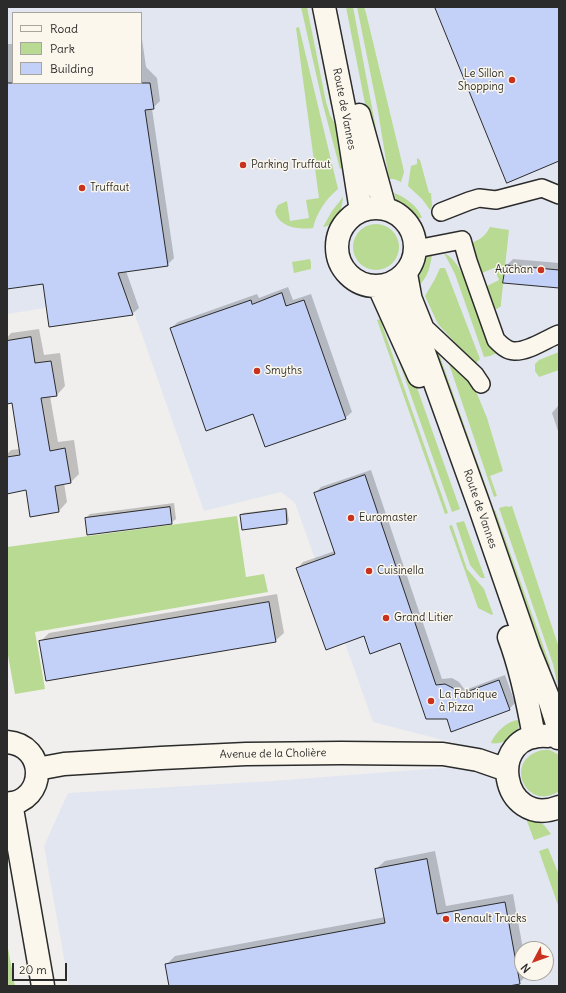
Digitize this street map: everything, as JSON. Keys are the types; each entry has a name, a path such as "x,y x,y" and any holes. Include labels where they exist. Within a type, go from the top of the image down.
{"main road":[{"name":"Route de Vannes","path":"324,7 348,122 361,211"},
{"name":"Route de Vannes","path":"340,7 360,120 379,183 385,209"},
{"path":"372,208 385,209 396,213 408,224 413,232 416,249 415,258 395,279 365,285 351,277 344,270 338,255 337,243 342,228 350,218 361,211 372,208"},
{"name":"Route de Vannes","path":"395,279 417,371 497,597 517,659 530,710 534,737"},
{"name":"Route de Vannes","path":"395,279 480,508 529,650 550,702 558,728 558,738"},
{"path":"556,814 526,806 519,800 509,786 506,770 511,755 518,746 526,740 546,735 558,738"},
{"path":"7,742 25,747 33,757 37,769 37,779 31,791 22,799 9,803 43,986"},
{"name":"Avenue de la Cholière","path":"37,769 64,764 177,757 246,754 349,753 443,754 478,760 506,770"}],"street":[{"path":"441,212 479,198 496,200 542,188 559,196"},
{"path":"416,249 462,240 496,340 504,348 514,352 559,334"},
{"path":"395,279 413,298 425,328 475,375 481,384"}],"shaded area":[{"path":"7,7 559,7 559,986 69,986 44,846 68,793 273,781 453,767 483,774 462,745 373,722 295,503 281,492 204,511 128,295 7,314"}],"green space":[{"path":"301,7 307,7 326,102 338,133 342,168 340,169 323,105"},
{"path":"312,7 321,7 336,118 330,103"},
{"path":"346,7 353,7 381,155 370,129"},
{"path":"357,7 364,7 366,13 403,167 404,172 401,182 394,179 389,179 378,111"},
{"path":"299,27 338,189 322,206 313,228 296,228 285,224 280,221 275,211 278,205 287,201 290,221 309,218 306,200 319,198 296,28"},
{"path":"417,158 420,160 429,193 431,193 432,206 430,210 422,199 408,186 411,166 417,164"},
{"path":"394,193 411,203 418,210 422,218 414,218 397,204"},
{"path":"343,197 338,216 328,226 323,227 332,211"},
{"path":"376,224 389,228 395,234 399,247 395,260 389,266 376,270 363,266 357,260 353,247 357,234 363,228"},
{"path":"490,227 509,230 501,306 497,309 492,308 487,286 499,280 494,268 482,273 472,243 484,236"},
{"path":"444,253 452,259 459,268 471,294 484,333 497,353 484,357 455,274"},
{"path":"431,254 432,256 428,271 420,284 419,272 425,259"},
{"path":"310,259 311,269 294,273 292,262"},
{"path":"440,268 445,268 480,359 476,363 472,364 438,324 425,296"},
{"path":"380,319 448,513 445,514 377,320"},
{"path":"390,336 416,385 460,509 452,512"},
{"path":"425,336 438,351 490,498 482,501"},
{"path":"559,352 559,370 539,377 535,371 535,364 539,360"},
{"path":"448,361 473,384 487,418 503,471 490,476 497,496 494,497"},
{"path":"512,506 559,648 559,691 553,664 499,508"},
{"path":"495,510 550,665 552,685 487,513"},
{"path":"237,516 246,577 264,574 268,592 35,632 45,689 15,694 7,650 7,547"},
{"path":"464,521 485,578 480,577 470,565 456,523"},
{"path":"452,525 467,569 484,589 493,614 492,615 478,608 449,526"},
{"path":"518,720 518,730 511,738 501,743 491,743 495,735 502,728"},
{"path":"542,750 550,750 559,755 559,791 548,796 538,795 529,791 521,774 523,764 530,756"},
{"path":"525,816 544,825 551,834 534,840"},
{"path":"548,848 559,875 559,908 539,851"},
{"path":"7,943 15,986 7,986"}],"building":[{"name":"Le Sillon Shopping","path":"435,7 559,7 559,161 507,183"},
{"name":"Truffaut","path":"7,83 150,83 154,109 145,110 168,266 118,273 133,315 49,327 43,284 7,289"},
{"path":"506,265 559,270 559,288 503,283"},
{"name":"Smyths","path":"282,293 286,306 304,300 346,419 265,447 253,414 206,431 170,328 251,300 252,304"},
{"path":"31,337 35,363 51,361 57,396 41,398 50,451 65,448 71,483 55,486 59,512 30,517 26,490 7,494 7,457 20,455 12,403 7,404 7,341"},
{"path":"365,475 436,685 445,684 453,688 458,695 499,680 510,710 451,732 447,719 426,719 400,643 370,654 364,636 326,650 296,568 335,554 314,493"},
{"path":"170,507 172,524 87,535 85,518"},
{"path":"286,509 287,524 242,530 240,515"},
{"path":"269,602 276,642 46,681 39,641"},
{"name":"Renault Trucks","path":"427,859 437,914 505,902 514,951 514,981 519,981 520,984 509,986 169,986 165,964 385,923 375,869"}],"place":[{"name":"Le Sillon Shopping","path":"512,80"},
{"name":"Parking Truffaut","path":"243,165"},
{"name":"Truffaut","path":"82,188"},
{"name":"Auchan","path":"541,270"},
{"name":"Smyths","path":"257,371"},
{"name":"Euromaster","path":"351,518"},
{"name":"Cuisinella","path":"369,571"},
{"name":"Grand Litier","path":"386,618"},
{"name":"La Fabrique à Pizza","path":"431,701"},
{"name":"Renault Trucks","path":"446,919"}]}
